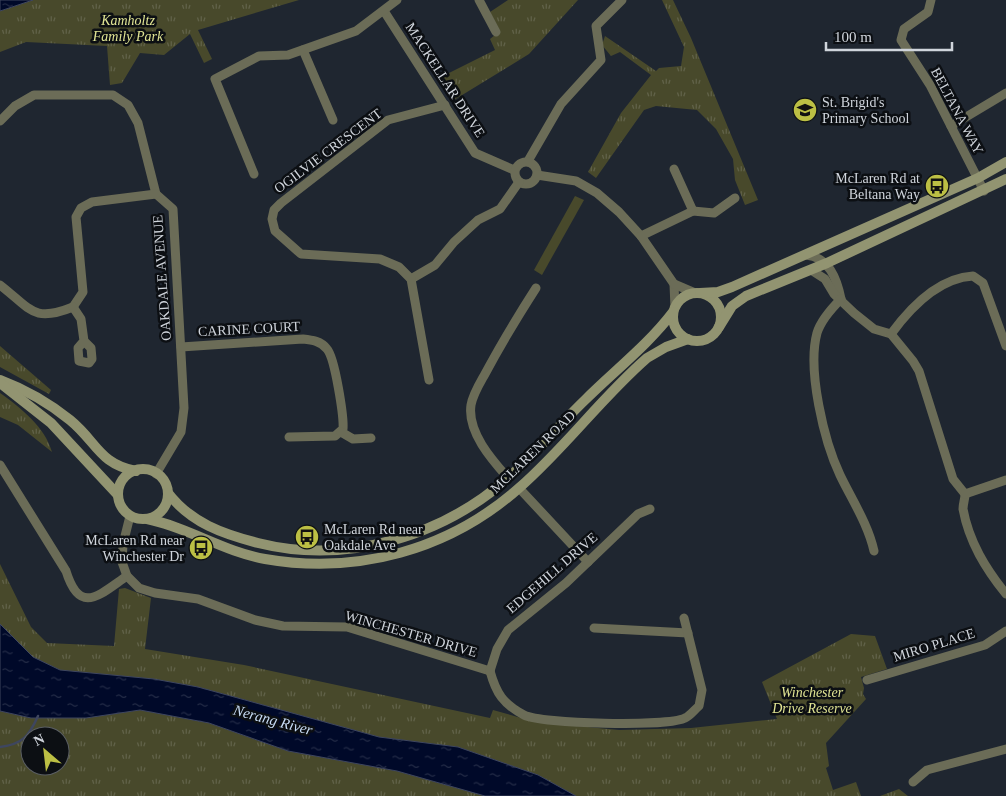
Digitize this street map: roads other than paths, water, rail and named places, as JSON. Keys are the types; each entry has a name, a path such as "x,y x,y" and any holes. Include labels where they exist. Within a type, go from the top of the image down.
{"main road":[{"path":"1006,162 978,178 732,288 683,297 674,310 676,328 688,339 705,340 720,327 732,306 746,296 812,270 984,191 1006,179"},
{"path":"697,293 707,295 718,305 722,320 720,327"},
{"name":"MCLAREN ROAD","path":"168,493 183,511 198,522 222,532 266,545 326,550 358,548 384,543 429,529 470,507 508,478 616,368 660,331 674,310"},
{"name":"MCLAREN ROAD","path":"147,519 177,526 207,541 264,559 324,564 363,562 395,555 443,538 493,508 519,488 639,365 660,350 688,339"},
{"path":"0,381 13,385 68,419 80,429 106,460 123,468 136,471 150,471 156,474 163,481 168,493 164,507 154,516 147,519 130,516 124,511 118,495 50,423 0,381"},
{"path":"118,495 123,480 136,471"}],"street":[{"path":"254,174 214,79 259,56 288,55 356,31 397,0"},
{"path":"479,0 496,32"},
{"path":"528,162 561,104 601,60 596,26 622,0"},
{"name":"BELTANA WAY","path":"931,0 928,12 904,28 901,40 930,85 984,191"},
{"name":"MACKELLAR DRIVE","path":"384,11 475,153 514,170"},
{"path":"303,50 333,120"},
{"path":"951,126 1006,94"},
{"path":"0,121 15,106 34,95 113,95 128,105 138,123 156,194 92,202 81,208 76,217 83,292 73,307 53,315 38,315 0,285"},
{"name":"OGILVIE CRESCENT","path":"411,279 399,267 380,259 301,254 275,231 272,219 274,210 388,120 445,105"},
{"path":"519,182 514,170 520,163 528,162 535,166 537,175"},
{"path":"674,169 692,211"},
{"path":"519,182 530,184 537,175"},
{"path":"537,175 576,181 597,193 619,212 641,236 674,284 697,293"},
{"path":"429,380 411,279 435,265 478,220 500,209 519,182"},
{"name":"OAKDALE AVENUE","path":"156,194 173,209 184,408 180,432 156,474"},
{"path":"641,236 692,211 714,213 735,198"},
{"path":"806,255 815,256 827,263 841,299"},
{"path":"812,270 825,279 834,294 874,329 891,334 916,365 953,479 965,494 963,508 978,552 985,567 1006,594"},
{"path":"891,334 909,310 927,294 957,280 972,276 984,282 1006,346"},
{"path":"674,284 674,310"},
{"path":"508,478 483,449 472,420 471,406 475,393 503,340 536,288"},
{"path":"841,299 828,312 818,331 814,346 817,396 826,437 839,474 871,534 874,551"},
{"path":"73,307 81,319 84,342"},
{"name":"CARINE COURT","path":"181,347 315,340 326,348 334,364 343,425 341,432"},
{"path":"289,437 335,436 341,432 353,439 370,438"},
{"path":"0,465 66,571 70,586 76,594 85,599 94,598 127,576 122,562 123,544 130,516"},
{"path":"965,494 1006,480"},
{"path":"519,488 588,562"},
{"name":"EDGEHILL DRIVE","path":"490,671 496,648 508,630 566,583 638,514 650,509"},
{"name":"WINCHESTER DRIVE","path":"127,576 139,588 155,593 198,599 255,620 283,626 346,627 490,671 495,691 507,703 526,716 593,725 684,718 699,706 702,690 684,618"},
{"path":"594,628 688,633"},
{"name":"MIRO PLACE","path":"867,680 986,644 1006,631"},
{"path":"913,782 927,770 1006,749"}],"water":[{"path":"0,0 33,0 0,11"},
{"name":"Nerang River","path":"0,624 33,657 60,670 154,679 198,687 379,737 458,747 538,775 576,796 485,796 397,771 288,751 209,723 140,710 86,718 31,718 0,711"}],"waterway":[{"path":"0,747 14,744 24,738 32,729 38,716"}],"place":[{"name":"St. Brigid's Primary School","path":"805,110"},
{"name":"McLaren Rd at Beltana Way","path":"937,186"},
{"name":"McLaren Rd near Oakdale Ave","path":"307,537"},
{"name":"McLaren Rd near Winchester Dr","path":"201,548"}],"park label":[{"name":"Kamholtz Family Park","path":"128,28"},
{"name":"Winchester Drive Reserve","path":"812,700"}]}
